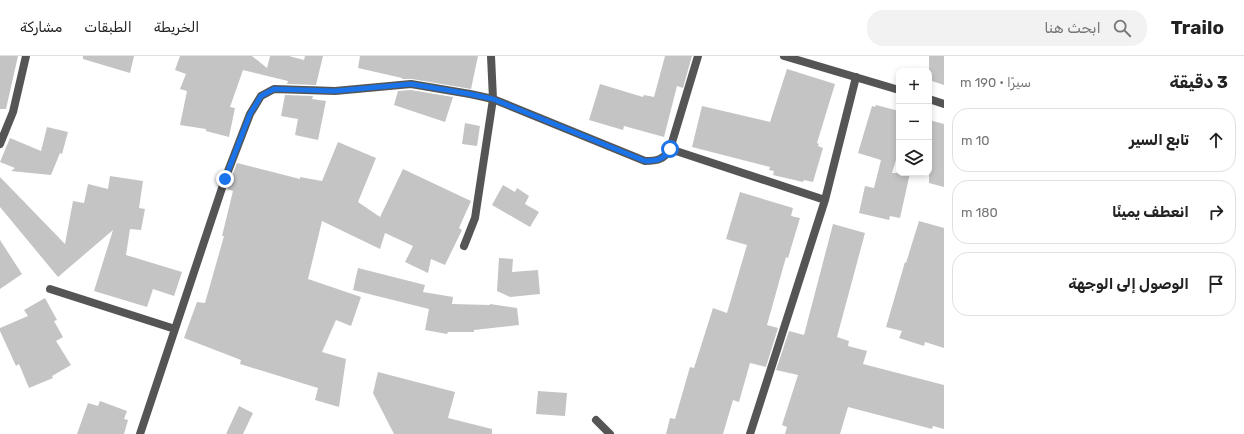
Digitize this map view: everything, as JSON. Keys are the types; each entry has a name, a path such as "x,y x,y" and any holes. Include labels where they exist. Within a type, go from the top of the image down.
{"street":[{"path":"0,144 13,112 26,56"},
{"path":"464,246 475,218 493,99 491,56"},
{"path":"140,434 225,179 250,114 261,96 274,89 335,91 411,84 493,99 645,161 658,161 667,154 670,149 698,56"},
{"path":"784,56 896,89"},
{"path":"750,434 825,200 856,77"},
{"path":"932,100 944,104"},
{"path":"670,149 825,200"},
{"path":"50,289 175,329"},
{"path":"596,420 610,434"}],"building":[{"path":"0,56 18,56 6,109 0,109"},
{"path":"83,56 134,56 130,73 83,59"},
{"path":"180,56 252,56 267,68 270,56 289,56 304,60 305,56 323,56 316,85 287,84 288,81 243,70 230,107 235,108 229,137 206,131 206,129 180,125 187,91 180,89 186,74 175,70"},
{"path":"360,56 478,56 471,89 412,79 402,79 358,68"},
{"path":"665,56 692,56 683,88 677,86 664,137 624,126 623,130 589,120 600,84 643,97 644,95 654,97"},
{"path":"929,56 944,56 944,85 932,81 932,68 929,68"},
{"path":"787,69 835,84 817,143 819,144 818,146 823,148 813,182 804,180 803,182 773,175 774,171 769,170 770,167 692,147 702,106 770,122"},
{"path":"411,90 453,97 445,122 394,105 398,91"},
{"path":"285,95 313,96 312,99 326,101 318,140 295,135 298,119 281,116"},
{"path":"876,105 896,110 896,160 892,173 896,173 896,176 909,176 900,218 890,216 889,220 859,213 865,186 874,188 881,160 858,153 872,106 875,107"},
{"path":"932,121 944,124 944,187 929,183 929,176 932,176"},
{"path":"465,123 480,126 477,146 462,144"},
{"path":"47,127 68,132 62,154 60,153 51,175 11,171 15,168 0,162 10,138 41,151"},
{"path":"338,142 376,158 358,202 380,217 403,169 471,201 459,228 462,230 445,265 431,259 428,273 405,262 413,246 385,233 380,249 322,221 308,279 361,297 351,326 336,320 322,352 346,359 339,407 315,400 318,388 240,364 241,360 184,338 197,302 205,303 224,236 222,236 233,191 227,189 237,163 300,179 300,177 322,181"},
{"path":"110,176 143,181 139,208 145,209 141,230 130,229 126,255 182,272 174,296 153,289 147,307 94,291 113,230 58,277 0,207 0,177 65,244 73,201 84,203 88,184 108,189"},
{"path":"503,185 515,192 517,188 529,196 525,204 539,212 530,227 492,205"},
{"path":"740,192 793,208 791,216 800,218 788,258 786,257 767,325 778,328 766,367 750,363 739,402 733,400 723,434 666,434 670,418 675,419 690,367 694,368 713,308 727,313 747,245 726,239"},
{"path":"919,221 944,228 944,348 925,342 924,346 899,338 902,331 886,327"},
{"path":"833,224 865,233 837,337 849,341 848,346 867,351 863,364 944,385 944,429 933,426 932,429 848,407 840,434 785,434 787,427 782,425 798,375 776,370 789,331 804,335"},
{"path":"0,240 22,274 0,289"},
{"path":"499,258 513,259 512,272 538,270 540,294 510,297 497,291"},
{"path":"358,268 425,285 423,292 453,297 452,304 490,304 517,308 519,325 474,330 474,332 448,332 447,334 425,330 429,309 353,290"},
{"path":"45,298 57,320 54,321 63,337 56,341 71,365 52,376 53,378 29,388 19,364 16,366 0,328 28,316 24,310"},
{"path":"378,372 455,392 448,418 492,429 492,434 394,434 373,393"},
{"path":"538,391 567,393 565,416 536,414"},
{"path":"100,401 127,411 124,419 128,420 124,434 77,434 88,403 98,406"},
{"path":"239,406 253,413 243,434 226,434"}],"route":[{"path":"225,179 250,114 261,96 274,89 335,91 411,84 493,99 645,161 658,161 667,154 670,149"}]}
